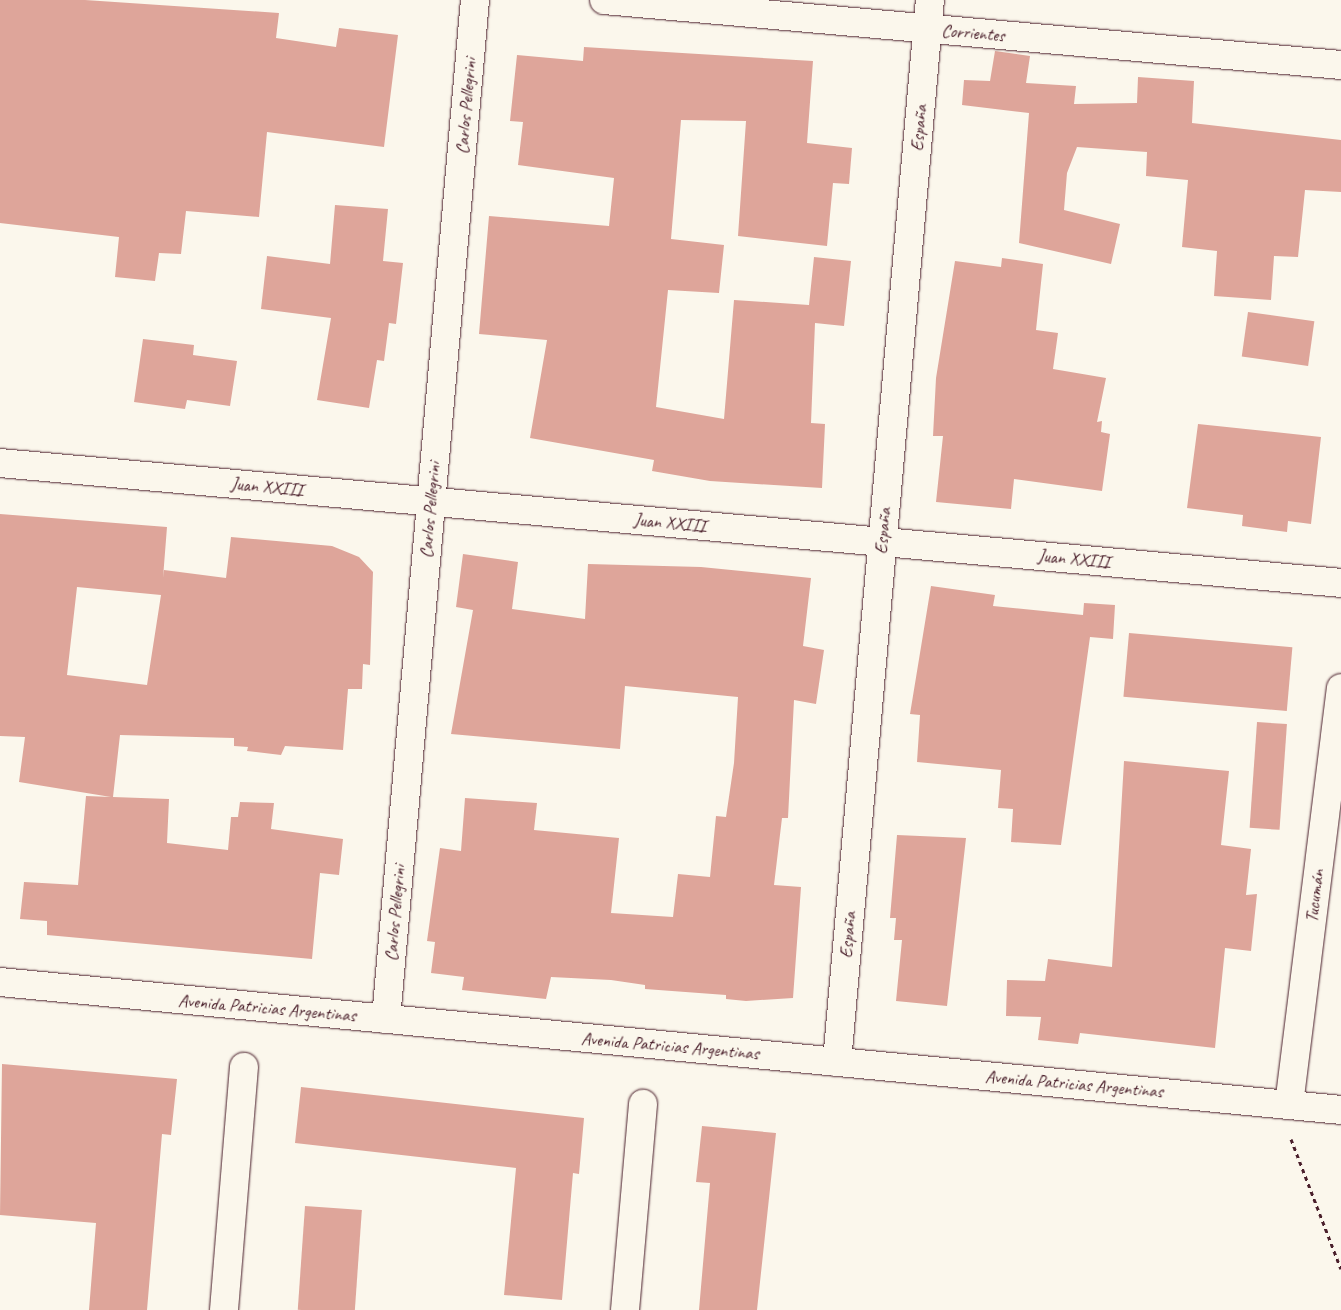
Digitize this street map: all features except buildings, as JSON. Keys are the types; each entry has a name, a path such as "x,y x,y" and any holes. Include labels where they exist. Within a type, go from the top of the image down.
{"street":[{"name":"Carlos Pellegrini","path":"386,1019 475,0"},
{"name":"Corrientes","path":"604,0 1341,65"},
{"name":"España","path":"837,1062 930,0"},
{"name":"Juan XXIII","path":"0,463 1341,583"},
{"name":"Tucumán","path":"1289,1105 1341,688"},
{"name":"Avenida Patricias Argentinas","path":"0,982 1341,1110"},
{"path":"224,1310 244,1067"},
{"path":"625,1310 643,1104"}],"path":[{"path":"1289,1105 1292,1150 1341,1269"}]}
